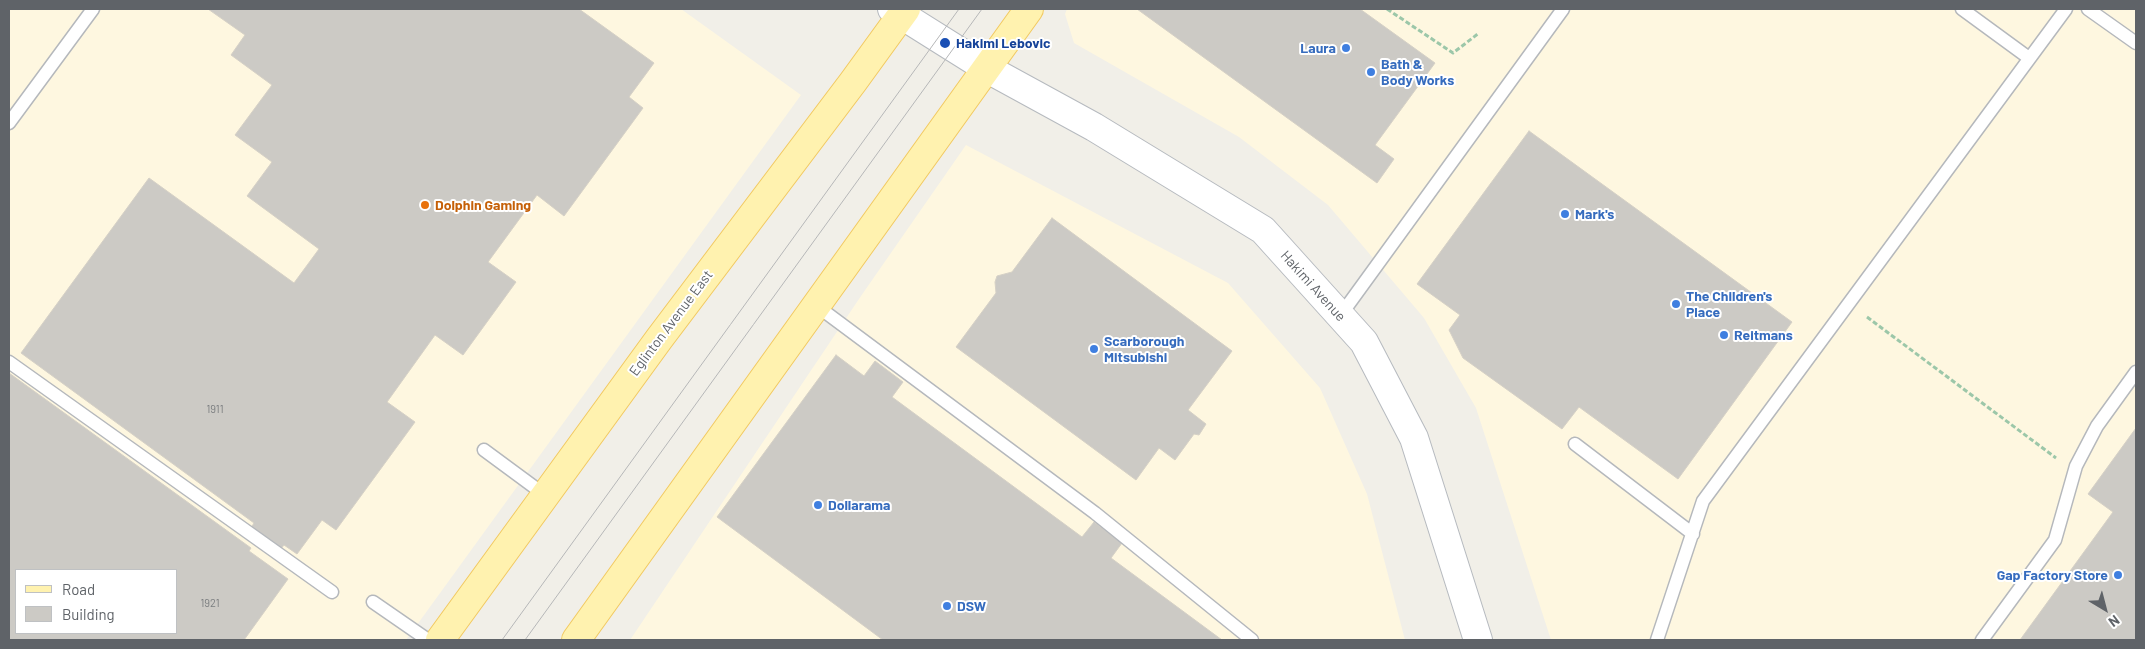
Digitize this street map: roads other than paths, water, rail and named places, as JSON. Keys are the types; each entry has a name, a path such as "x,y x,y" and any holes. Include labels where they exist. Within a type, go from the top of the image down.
{"main road":[{"path":"576,640 1029,9"},
{"name":"Eglinton Avenue East","path":"440,640 659,338 853,82 900,11"}],"street":[{"name":"Hakimi Avenue","path":"900,11 986,68 1094,127 1263,230 1364,342 1414,438 1478,640"}],"lane":[{"path":"9,123 93,9"},
{"path":"1340,316 1563,9"},
{"path":"1962,9 2029,58"},
{"path":"1657,640 1703,501 2066,9"},
{"path":"2088,9 2136,43"},
{"path":"817,306 1095,512 1252,640"},
{"path":"9,362 332,592"},
{"path":"1982,640 2055,540 2076,466 2097,426 2136,372"},
{"path":"1575,444 1693,534"},
{"path":"484,450 545,496"},
{"path":"373,602 428,640"}],"tram line":[{"path":"502,640 959,9"},
{"path":"525,640 982,9"}],"place":[{"name":"Hakimi Lebovic","path":"945,43"},
{"name":"Laura","path":"1346,48"},
{"name":"Bath & Body Works","path":"1371,72"},
{"name":"Dolphin Gaming","path":"425,205"},
{"name":"Mark's","path":"1565,214"},
{"name":"The Children's Place","path":"1676,304"},
{"name":"Reitmans","path":"1724,335"},
{"name":"Scarborough Mitsubishi","path":"1094,349"},
{"name":"Dollarama","path":"818,505"},
{"name":"Gap Factory Store","path":"2118,575"},
{"name":"DSW","path":"947,606"}]}
